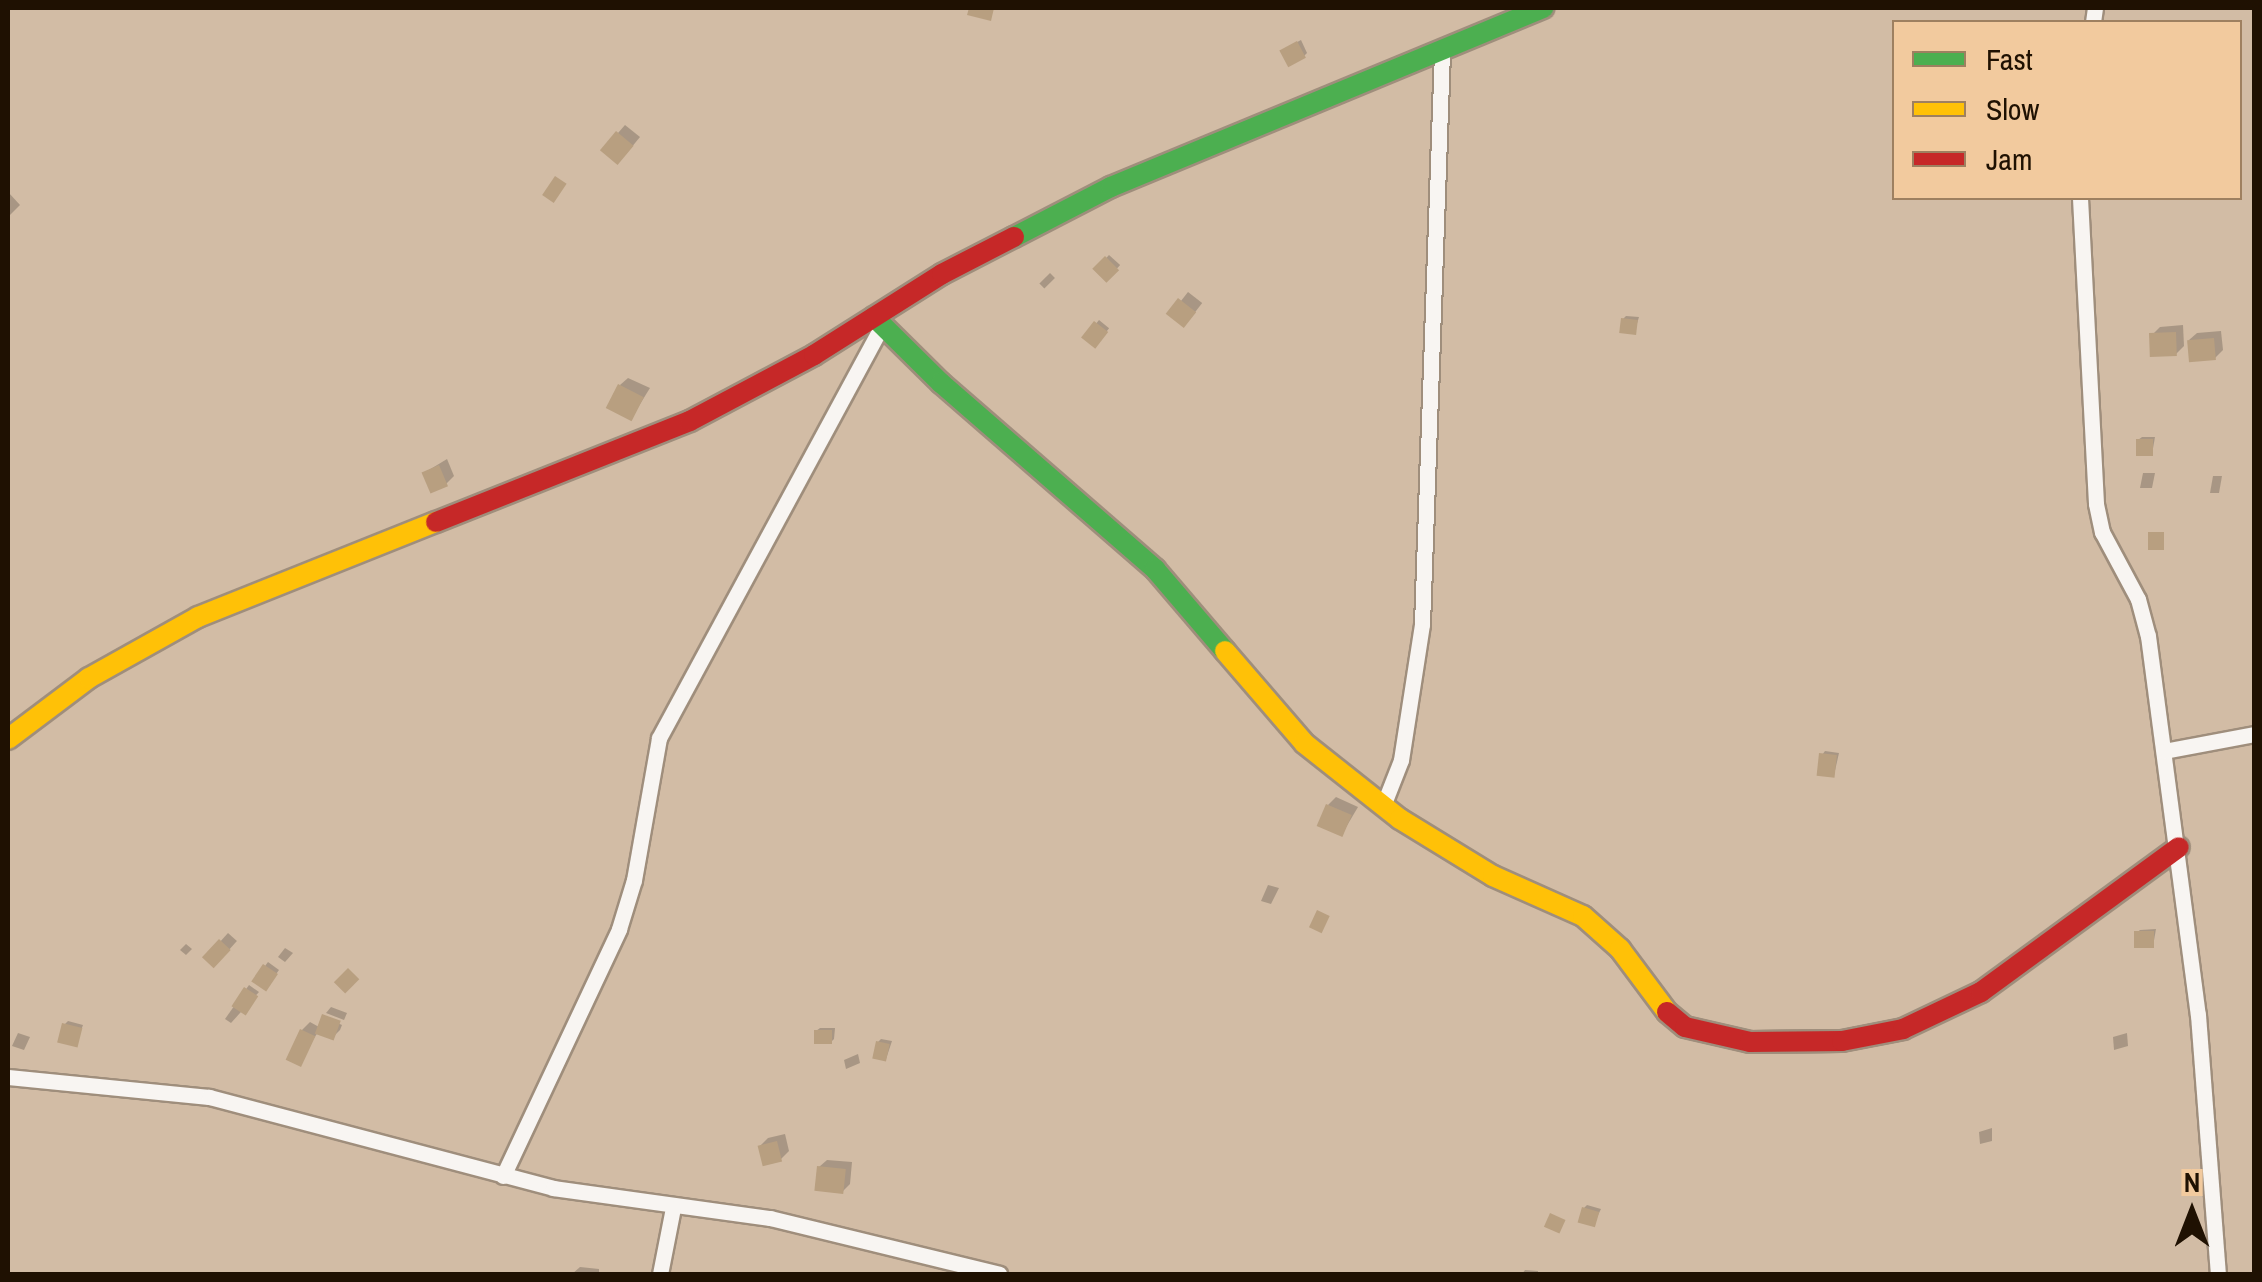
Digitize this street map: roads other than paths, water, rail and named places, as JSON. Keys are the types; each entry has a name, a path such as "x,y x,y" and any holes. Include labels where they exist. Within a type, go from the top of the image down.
{"street":[{"path":"8,738 89,678 181,626 690,422 878,321 971,258 1111,187 1543,8"},
{"path":"1383,806 1401,760 1422,624 1442,52"},
{"path":"2080,200 2096,504 2102,532 2144,614 2179,847 2208,1117 2218,1274"},
{"path":"878,321 941,383 1135,550 1304,743 1383,806 1492,876 1583,916 1620,949 1668,1014 1685,1027 1750,1042 1842,1041 1903,1029 1948,1012 1995,982 2179,847"},
{"path":"503,1176 619,929 634,880 659,738 878,321"},
{"path":"2164,751 2254,734"},
{"path":"8,1077 242,1103 503,1176 673,1208 770,1218 999,1274"},
{"path":"660,1274 673,1208"}]}
